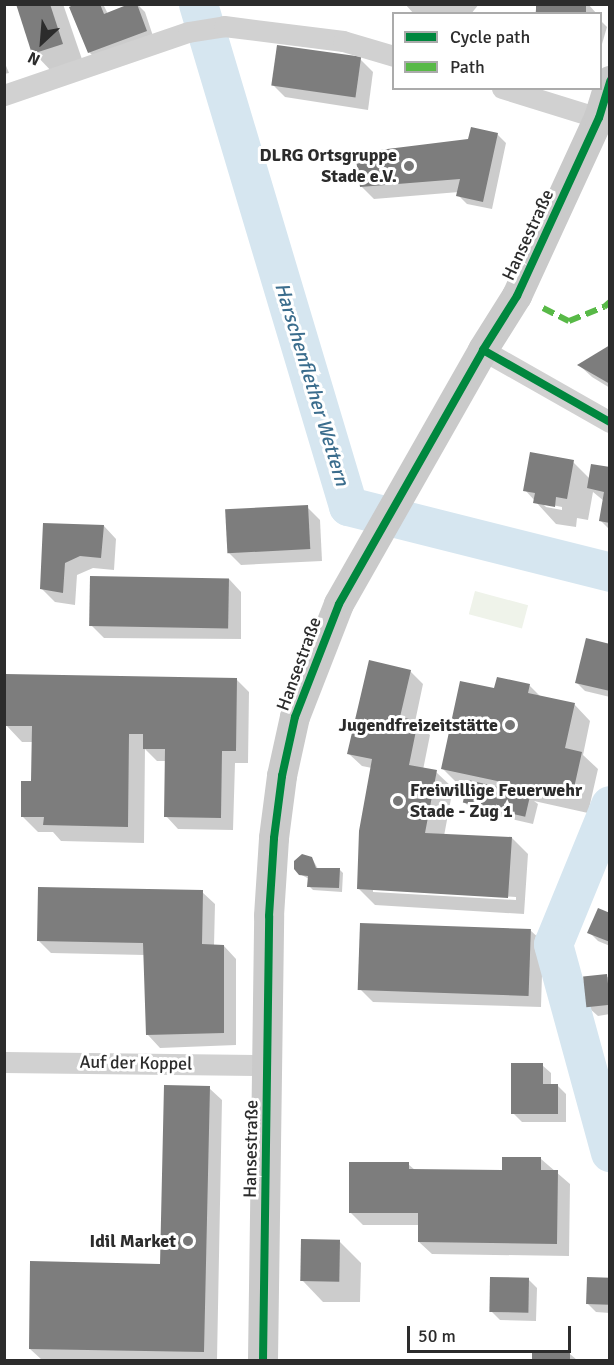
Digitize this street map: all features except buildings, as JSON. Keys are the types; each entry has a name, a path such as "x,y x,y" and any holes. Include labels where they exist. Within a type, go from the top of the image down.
{"main road":[{"name":"Hansestraße","path":"263,1360 269,916 274,838 282,776 295,717 315,659 339,604 483,350 517,296 598,118 609,81"}],"street":[{"path":"4,95 188,32 224,26 343,41 392,56"},
{"path":"508,90 598,118"},
{"path":"483,350 609,422"},
{"name":"Auf der Koppel","path":"4,1062 268,1065"}],"shaded area":[{"path":"475,591 528,605 522,628 469,614"}],"waterway":[{"name":"Harschenflether Wettern","path":"198,4 348,506 610,572"},
{"name":"Harschenflether Wettern","path":"610,805 553,944 610,1152"}],"marked path":[{"path":"543,308 569,321 604,307 610,302"}],"cycle path":[{"path":"263,1360 269,916 274,838 282,776 295,717 339,604 483,350 517,296 599,118 610,81"},
{"path":"483,350 610,422"}],"place":[{"name":"DLRG Ortsgruppe Stade e.V.","path":"409,166"},
{"name":"Jugendfreizeitstätte","path":"510,725"},
{"name":"Freiwillige Feuerwehr Stade - Zug 1","path":"398,801"},
{"name":"Idil Market","path":"188,1241"}]}
